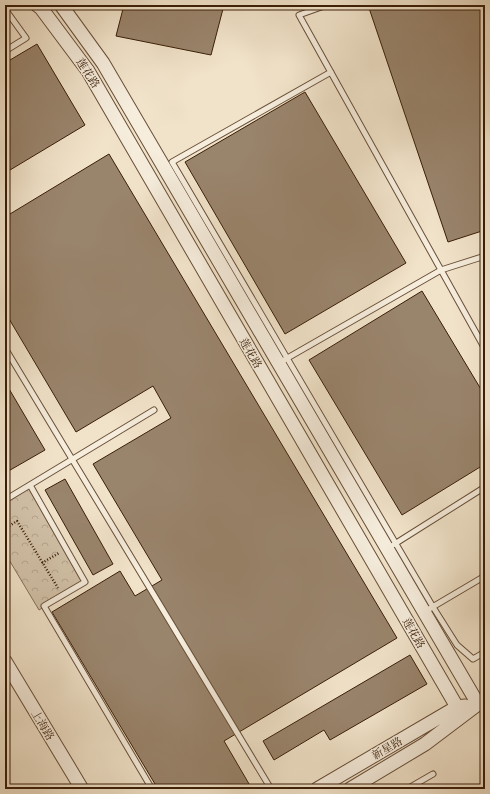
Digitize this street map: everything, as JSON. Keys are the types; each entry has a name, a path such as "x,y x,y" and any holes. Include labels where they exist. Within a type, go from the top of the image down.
{"street":[{"name":"莲花路","path":"37,5 41,8 88,71 457,707"},
{"name":"莲花路","path":"61,5 103,63 283,361 482,702"},
{"name":"上海路","path":"5,661 82,789"},
{"path":"457,707 482,702"},
{"name":"新星路","path":"350,789 425,744 482,702"},
{"name":"新星路","path":"318,789 457,707"}],"lane":[{"path":"327,5 299,15 485,349"},
{"path":"5,9 26,38 5,51"},
{"path":"331,72 172,162 283,361 441,270 485,256"},
{"path":"5,348 271,789"},
{"path":"5,500 154,410"},
{"path":"30,485 85,582 44,606 152,789"},
{"path":"391,546 485,487"},
{"path":"485,576 428,609 457,645 473,659 485,652"},
{"path":"407,789 433,774"}],"path":[{"path":"5,526 6,528 17,521 63,595"},
{"path":"42,563 66,549"}],"green space":[{"path":"30,485 85,582 39,610 5,553 5,500"}],"building":[{"path":"124,5 224,5 211,55 116,36"},
{"path":"368,5 485,5 485,230 448,242"},
{"path":"37,44 85,125 5,173 5,63"},
{"path":"305,92 406,263 285,334 185,162"},
{"path":"109,154 397,638 224,741 252,789 158,789 52,612 120,571 135,596 162,580 93,464 171,418 153,386 76,432 5,312 5,217"},
{"path":"422,291 485,396 485,464 402,515 309,360"},
{"path":"5,382 45,450 5,473"},
{"path":"65,479 113,564 93,575 45,490"},
{"path":"410,655 427,684 330,740 324,730 274,760 263,741"}]}
